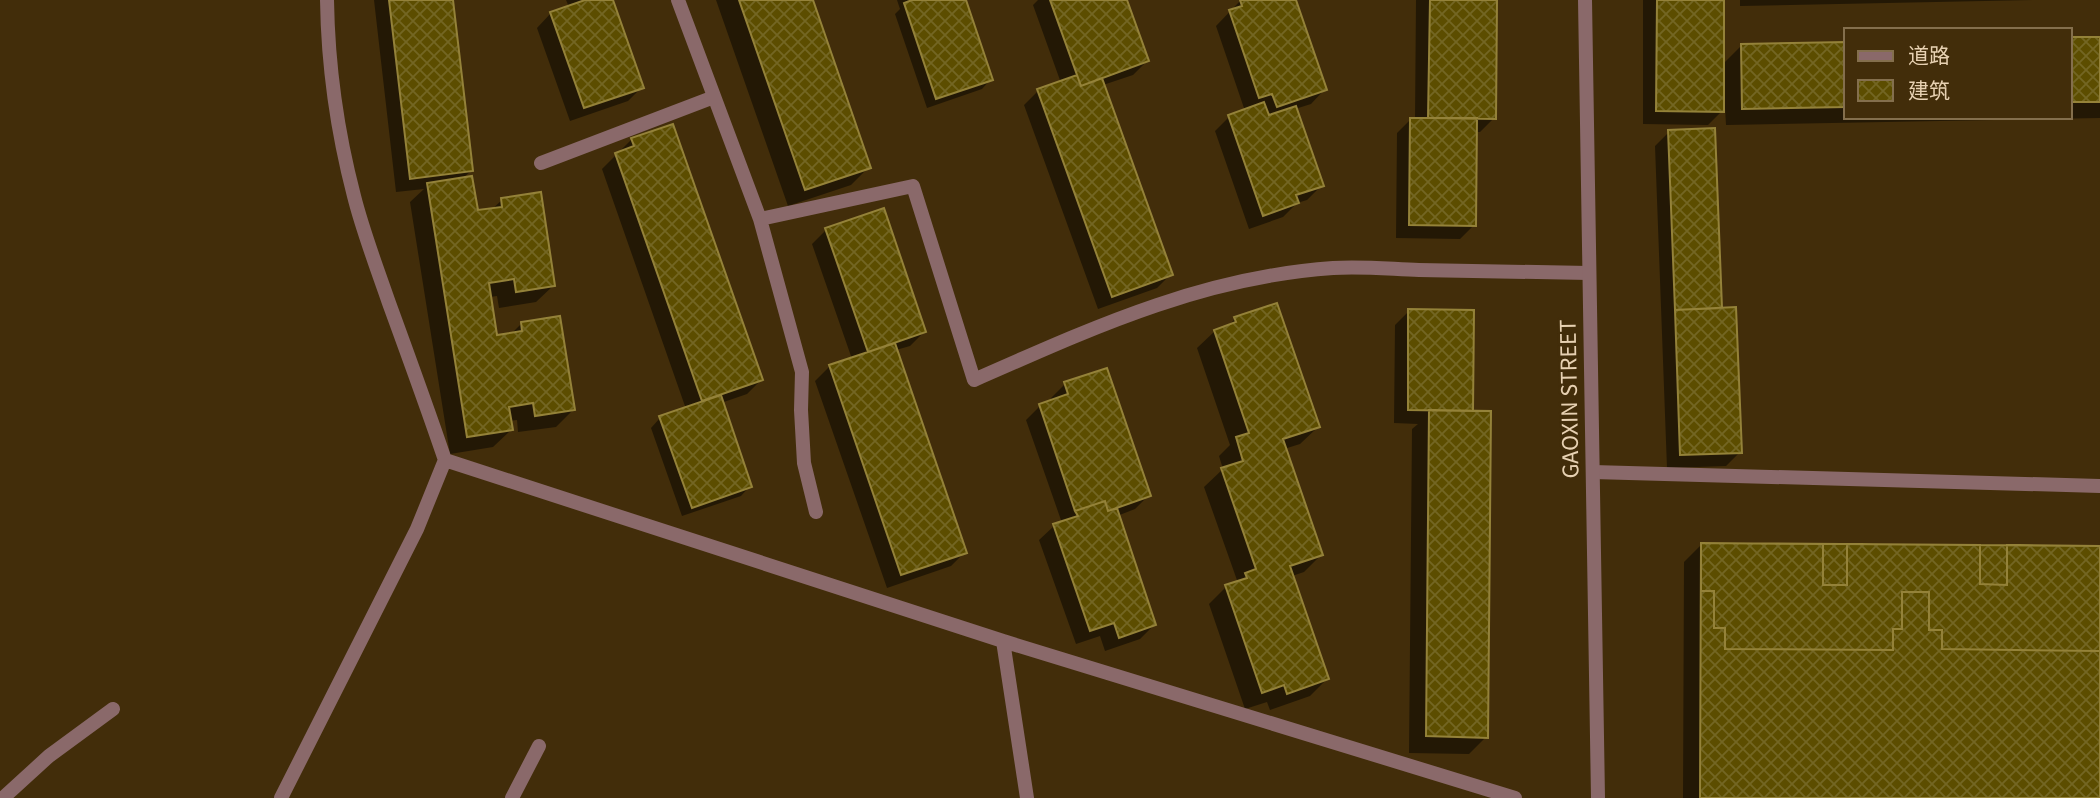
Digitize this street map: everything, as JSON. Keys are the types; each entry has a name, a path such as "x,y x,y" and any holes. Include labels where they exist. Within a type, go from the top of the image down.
{"street":[{"path":"281,798 417,529 445,460 354,198 332,91 327,0"},
{"path":"678,0 760,219 802,372 804,463 816,512"},
{"name":"GAOXIN STREET","path":"1585,0 1598,798"},
{"path":"541,163 714,97"},
{"path":"760,219 913,187 974,380 1111,320 1156,304 1201,290 1267,277 1334,268 1589,273"},
{"path":"445,460 1003,641 1515,798"},
{"path":"1592,472 2100,486"},
{"path":"1003,641 1027,798"},
{"path":"3,798 49,756 113,709"},
{"path":"512,798 539,746"}],"building":[{"path":"389,0 453,0 473,171 410,179"},
{"path":"585,0 613,0 644,88 584,108 550,12"},
{"path":"739,0 813,0 871,168 805,190"},
{"path":"912,0 966,0 993,80 936,99 904,3"},
{"path":"1050,0 1127,0 1149,61 1081,86"},
{"path":"1240,0 1296,0 1327,90 1277,107 1272,94 1259,98 1229,10 1242,6"},
{"path":"1430,0 1497,0 1496,119 1428,118"},
{"path":"1657,0 1724,0 1724,112 1656,111"},
{"path":"2072,37 2100,37 2100,102 2072,102"},
{"path":"1844,42 1844,107 1742,109 1741,44"},
{"path":"1077,75 1081,86 1102,78 1173,275 1112,297 1037,89"},
{"path":"1264,102 1269,115 1296,106 1324,186 1296,195 1299,203 1263,216 1228,115"},
{"path":"1410,118 1477,118 1476,226 1409,225"},
{"path":"673,124 763,380 702,401 615,153 634,146 631,138"},
{"path":"1715,128 1722,308 1675,310 1668,130"},
{"path":"472,176 478,210 502,207 501,198 541,192 555,286 516,292 514,279 489,283 497,335 522,331 521,322 560,316 575,410 535,416 533,403 509,407 513,430 467,437 427,183"},
{"path":"884,208 926,332 868,352 825,228"},
{"path":"1277,303 1320,427 1283,439 1323,555 1290,566 1329,679 1287,694 1284,685 1262,693 1225,585 1247,578 1245,573 1256,569 1221,468 1243,461 1236,437 1249,433 1214,330 1236,322 1234,317"},
{"path":"1736,307 1742,453 1680,455 1675,310"},
{"path":"1408,309 1474,310 1473,411 1408,410"},
{"path":"895,343 967,553 901,575 829,365"},
{"path":"1107,368 1151,496 1108,511 1105,501 1075,511 1039,404 1068,394 1064,382"},
{"path":"721,395 752,487 692,508 659,416"},
{"path":"1429,410 1491,411 1488,738 1426,736"},
{"path":"1105,501 1108,511 1117,508 1156,625 1119,638 1114,623 1090,631 1053,524 1078,516 1075,511"},
{"path":"1701,543 2100,546 2100,798 1700,798"},
{"path":"1701,543 1823,544 1823,585 1847,585 1847,544 1980,545 1980,584 2007,585 2007,545 2100,546 2100,651 1942,649 1942,630 1929,630 1929,592 1902,592 1902,629 1893,629 1893,650 1725,649 1725,628 1714,628 1714,591 1701,591"}]}
